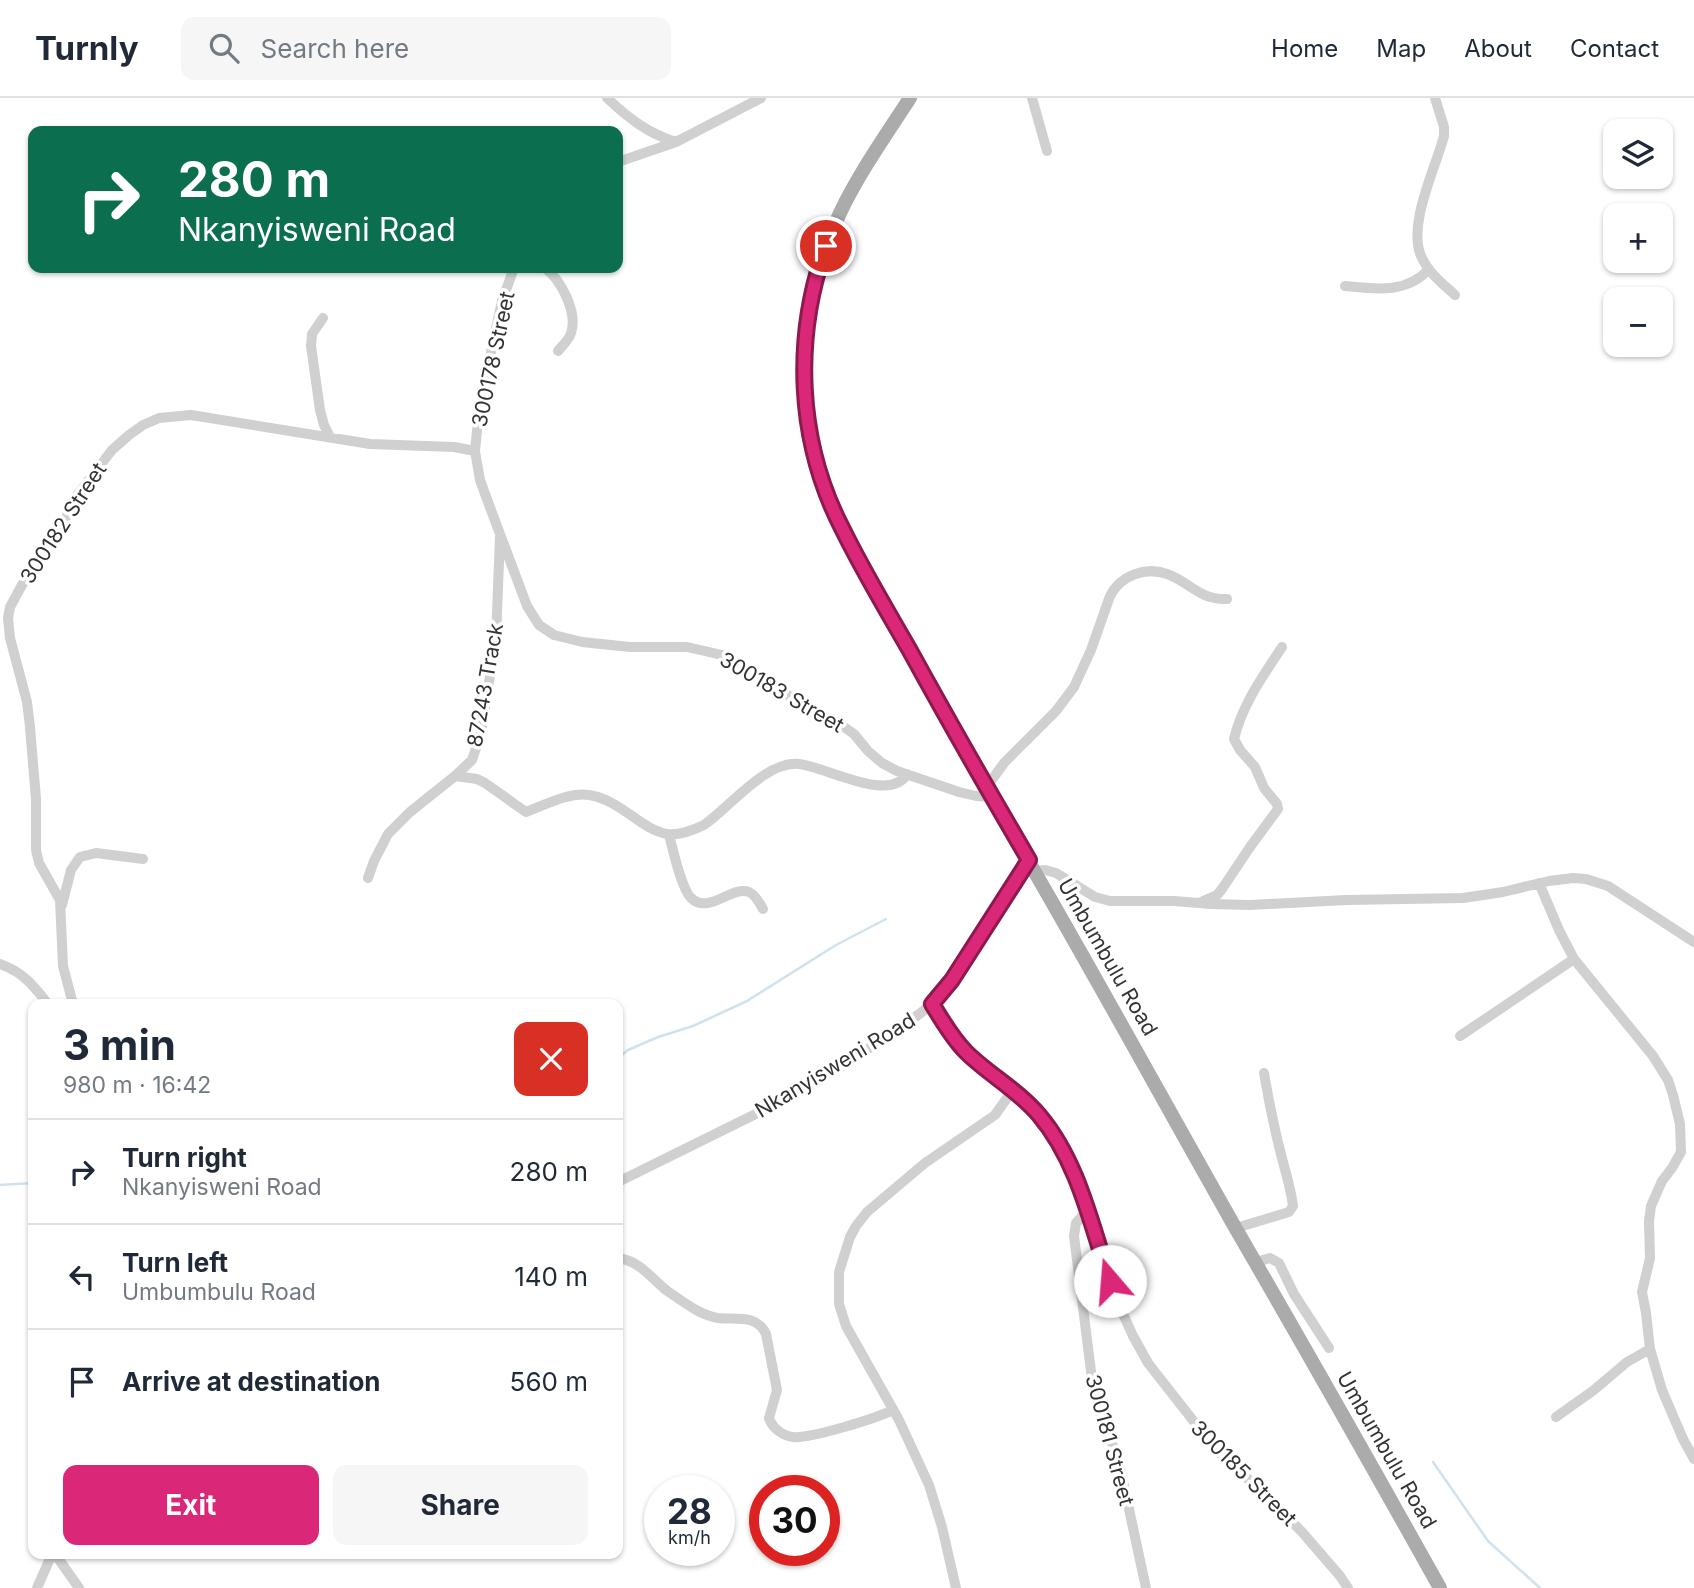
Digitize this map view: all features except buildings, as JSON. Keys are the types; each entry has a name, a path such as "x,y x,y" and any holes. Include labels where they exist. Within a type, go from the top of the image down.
{"main road":[{"name":"Umbumbulu Road","path":"910,98 844,205 821,258 808,317 804,354 808,422 822,482 842,528 989,793 1440,1588"}],"street":[{"path":"607,98 649,132 676,142"},
{"path":"623,160 676,142 761,98"},
{"path":"1032,98 1047,151"},
{"path":"1435,98 1444,136 1426,186 1418,234 1420,256 1455,295"},
{"path":"1345,286 1401,287 1415,282 1429,269"},
{"name":"300178 Street","path":"475,451 494,337 502,301 512,273"},
{"path":"551,273 563,288 573,320 570,336 558,351"},
{"path":"323,318 312,334 311,346 320,410 330,437"},
{"name":"300182 Street","path":"71,999 63,966 58,895 39,863 36,850 36,799 27,702 8,627 13,600 55,539 78,494 97,468 112,450 143,425 159,418 191,415 370,444 454,447 475,451"},
{"name":"300183 Street","path":"475,451 480,480 527,606 539,625 554,635 582,642 630,647 687,647 722,655 814,712 844,727 882,762 897,771 959,792 976,796 989,793"},
{"name":"87243 Track","path":"368,878 388,834 472,760 481,733 496,638 500,534"},
{"path":"989,793 1004,762 1056,711 1074,687 1094,643 1110,596 1122,581 1138,573 1164,573 1205,596 1227,599"},
{"path":"1198,903 1217,895 1222,889 1278,807 1264,788 1255,767 1234,739 1253,692 1282,647"},
{"path":"456,776 485,782 526,812 573,795 587,794 614,803 655,830 669,835 704,825 759,779 786,765 811,767 871,785 895,783 902,780 906,774"},
{"path":"669,835 683,881 692,898 710,903 739,892 749,892 763,909"},
{"path":"61,908 71,870 80,857 96,853 143,859"},
{"path":"1032,866 1056,873 1102,900 1119,902 1174,901 1250,905 1463,898 1539,883 1586,879 1602,883 1694,942"},
{"name":"Nkanyisweni Road","path":"623,1180 816,1082 886,1038 932,1004 958,972 1032,866"},
{"path":"1539,883 1574,959 1668,1080 1680,1124 1681,1152 1662,1181 1651,1206 1650,1258 1642,1292 1650,1349 1662,1390 1694,1460"},
{"path":"1460,1036 1574,959"},
{"path":"0,964 24,976 44,999"},
{"name":"300185 Street","path":"932,1004 966,1052 1037,1112 1056,1137 1074,1176 1119,1305 1148,1363 1217,1451 1302,1532 1348,1588"},
{"path":"1236,1228 1289,1212 1293,1206 1291,1186 1283,1165 1264,1073"},
{"path":"956,1588 929,1485 893,1409 846,1326 839,1304 839,1272 842,1257 856,1226 867,1212 925,1163 995,1115 1012,1091"},
{"name":"300181 Street","path":"1087,1211 1076,1223 1074,1236 1092,1379 1096,1402 1118,1458 1146,1588"},
{"path":"1256,1262 1270,1258 1279,1263 1294,1294 1329,1348"},
{"path":"623,1259 636,1263 666,1290 696,1310 714,1317 748,1319 762,1327 766,1334 777,1390 769,1418 775,1428 785,1435 799,1437 814,1434 872,1418 893,1409"},
{"path":"1556,1417 1627,1362 1650,1349"},
{"path":"37,1588 51,1559"},
{"path":"57,1559 79,1588"}],"waterway":[{"path":"623,1054 747,1001 836,945 886,919"},
{"path":"0,1185 28,1183"},
{"path":"1433,1462 1488,1541 1540,1588"}],"route":[{"path":"826,246 817,270 811,299 804,361 811,443 822,482 842,528 986,789 1029,860 952,980 932,1004 966,1052 1037,1112 1056,1137 1074,1176 1110,1281"}]}
